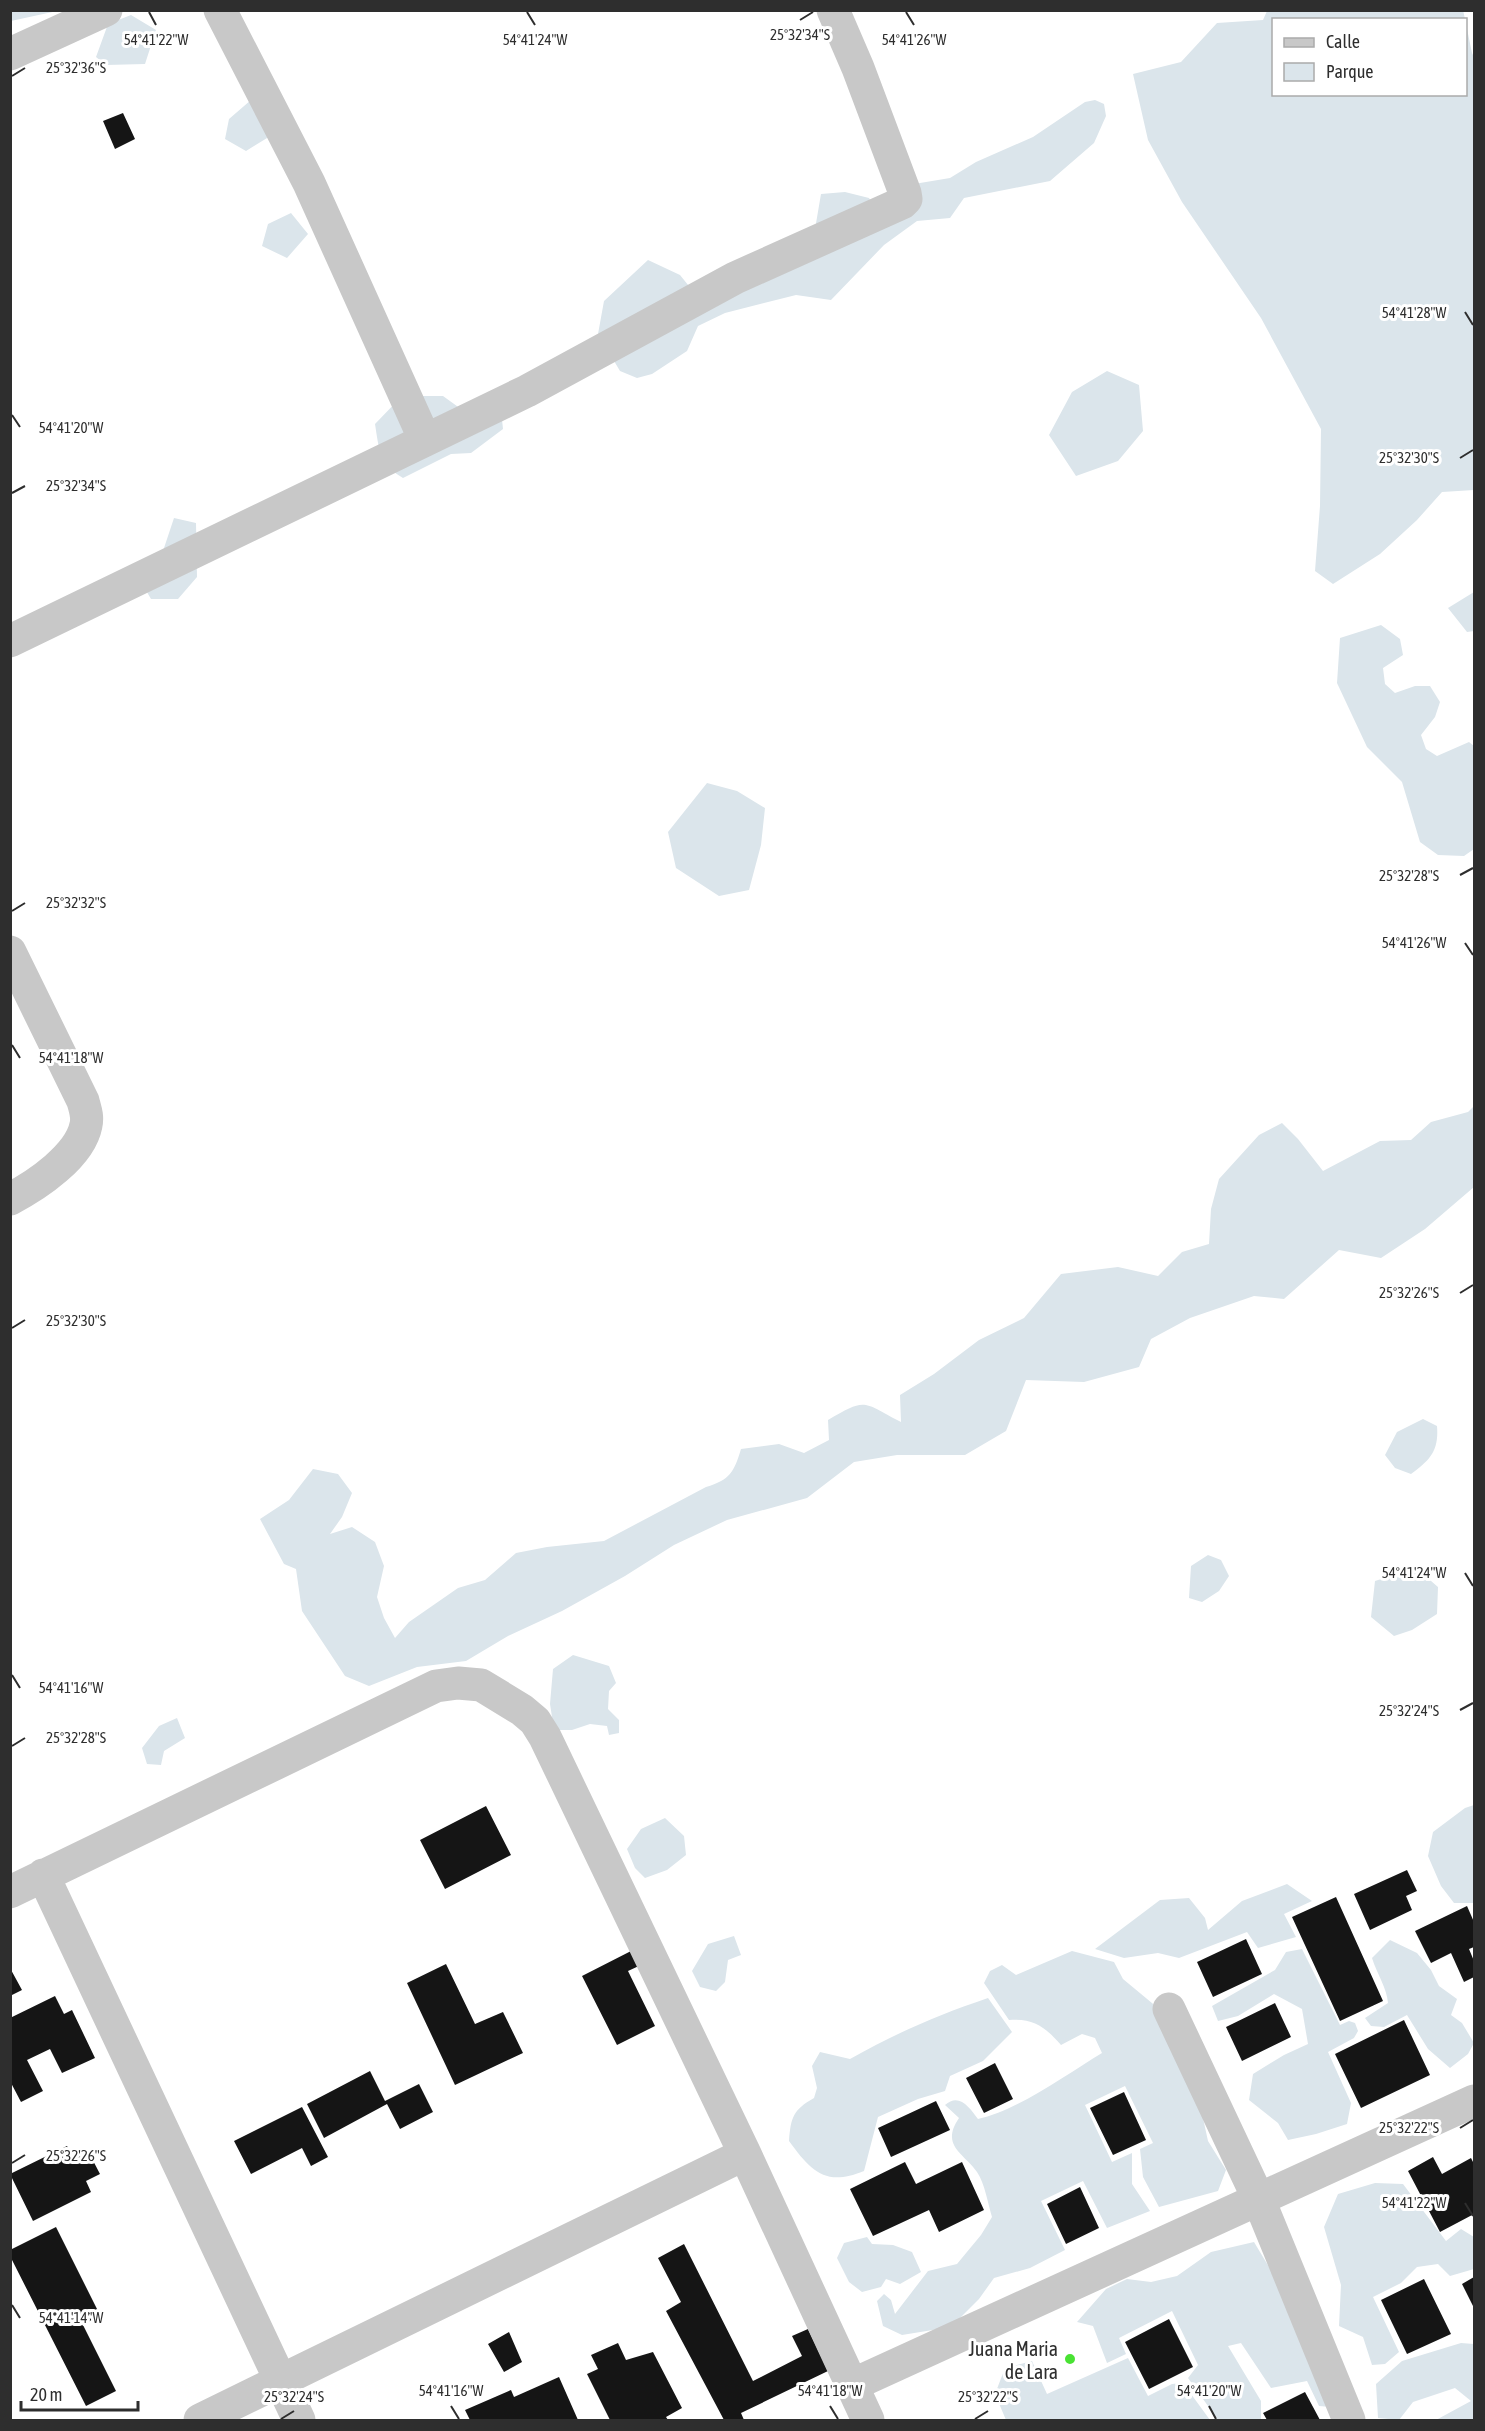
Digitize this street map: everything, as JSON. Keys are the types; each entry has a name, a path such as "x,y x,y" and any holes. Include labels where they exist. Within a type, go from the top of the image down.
{"street":[{"path":"10,54 106,10"},
{"path":"220,10 309,183 425,440"},
{"path":"10,641 527,391 735,278 906,200 906,193 858,68 833,10"},
{"path":"10,952 83,1101 87,1116 86,1126 68,1156 53,1172 30,1189 10,1199"},
{"path":"10,1892 436,1686 458,1683 481,1685 522,1710 535,1721 545,1737 745,2154 868,2421"},
{"path":"43,1875 299,2421"},
{"path":"1169,2009 1259,2200 1349,2421"},
{"path":"852,2385 1474,2101"},
{"path":"200,2421 745,2154"}],"green space":[{"path":"11,10 57,10 57,11 11,21"},
{"path":"1463,10 1465,18 1272,18 1272,96 1467,96 1467,29 1474,57 1474,490 1442,492 1417,520 1380,554 1333,584 1315,571 1320,506 1321,429 1261,318 1182,202 1148,140 1133,74 1181,62 1217,23 1263,20 1267,11"},
{"path":"131,15 156,30 145,64 106,65 96,57 108,24"},
{"path":"251,100 272,135 246,151 225,139 229,119"},
{"path":"1095,100 1104,104 1106,116 1094,143 1050,181 964,198 950,218 917,221 884,245 831,300 796,295 725,313 698,326 687,351 652,374 637,378 620,371 598,334 604,301 648,260 680,275 705,306 814,235 821,194 845,192 869,198 881,220 902,186 950,178 976,162 1033,137 1085,102"},
{"path":"291,213 308,234 287,258 262,246 268,224"},
{"path":"1107,371 1139,385 1143,431 1118,461 1076,476 1049,435 1072,392"},
{"path":"402,396 443,396 461,409 501,410 503,429 471,453 451,454 403,478 395,473 385,461 379,448 375,424"},
{"path":"174,518 196,523 197,577 178,599 151,599 141,582 162,554"},
{"path":"1474,592 1474,631 1467,632 1448,608"},
{"path":"1381,625 1400,639 1403,655 1383,668 1385,684 1395,693 1415,686 1430,686 1440,702 1435,717 1421,735 1426,749 1437,756 1469,742 1474,746 1474,849 1464,856 1438,855 1420,842 1402,782 1367,747 1337,683 1340,638"},
{"path":"707,783 737,791 765,808 761,845 749,890 719,896 676,868 668,832"},
{"path":"1474,1106 1474,1187 1425,1229 1381,1258 1339,1250 1284,1299 1254,1296 1190,1318 1151,1339 1139,1367 1084,1382 1026,1380 1006,1431 965,1455 897,1455 854,1462 807,1498 727,1520 674,1545 625,1576 562,1611 508,1636 466,1661 417,1667 369,1686 345,1676 302,1611 296,1569 284,1564 260,1519 289,1500 313,1469 338,1474 352,1493 342,1517 330,1534 352,1527 375,1542 384,1566 377,1597 384,1618 395,1638 409,1622 458,1588 485,1580 516,1553 604,1541 721,1481 730,1474 741,1449 779,1444 804,1453 829,1440 828,1420 858,1405 871,1407 901,1422 900,1395 934,1374 979,1340 1024,1318 1061,1274 1118,1267 1158,1276 1182,1252 1209,1244 1211,1209 1219,1179 1259,1135 1282,1123 1323,1171 1380,1141 1411,1140 1431,1122 1468,1112"},
{"path":"1423,1419 1437,1426 1435,1448 1432,1454 1411,1474 1395,1468 1385,1455 1397,1432"},
{"path":"1208,1555 1221,1560 1229,1576 1219,1591 1202,1602 1189,1598 1191,1566"},
{"path":"1416,1568 1438,1587 1437,1614 1412,1630 1394,1636 1371,1617 1375,1581"},
{"path":"573,1655 609,1666 616,1683 609,1691 608,1709 619,1720 619,1733 609,1735 607,1726 590,1724 572,1730 554,1730 550,1704 553,1669"},
{"path":"177,1718 185,1738 164,1751 161,1765 147,1764 142,1748 159,1726"},
{"path":"1474,1805 1474,1903 1454,1903 1441,1886 1428,1856 1433,1832 1465,1808"},
{"path":"665,1818 684,1836 686,1855 667,1870 645,1878 635,1868 627,1849 641,1829"},
{"path":"1287,1884 1312,1901 1284,1914 1296,1937 1258,1948 1247,1932 1179,1958 1158,1953 1124,1958 1095,1949 1160,1900 1189,1898 1205,1918 1208,1930 1242,1901"},
{"path":"734,1936 741,1955 728,1960 725,1982 716,1991 700,1987 692,1971 708,1944"},
{"path":"1390,1940 1417,1953 1431,1970 1439,1986 1457,1999 1451,2015 1462,2023 1474,2043 1468,2054 1450,2068 1428,2049 1407,2015 1384,2027 1371,2026 1365,2018 1388,2003 1386,1992 1372,1958"},
{"path":"1302,1949 1340,2025 1349,2021 1355,2023 1358,2031 1354,2038 1328,2052 1351,2103 1347,2124 1288,2140 1278,2123 1249,2100 1253,2074 1284,2055 1308,2044 1302,2009 1274,1994 1238,2016 1218,2021 1212,2006 1275,1970 1286,1952"},
{"path":"1072,1951 1114,1962 1123,1979 1164,2013 1199,2100 1208,2141 1226,2170 1218,2191 1159,2207 1143,2177 1140,2149 1153,2143 1125,2086 1085,2105 1112,2162 1132,2153 1132,2184 1150,2211 1107,2228 1083,2181 1041,2201 1065,2250 1030,2268 994,2278 979,2299 951,2327 902,2335 883,2326 877,2301 884,2294 891,2300 895,2314 928,2271 957,2264 981,2235 992,2217 980,2177 953,2142 954,2128 959,2118 945,2105 955,2100 964,2103 978,2119 993,2115 1042,2091 1102,2053 1095,2038 1082,2034 1061,2045 1050,2033 1032,2022 1009,2020 984,1983 990,1971 1002,1965 1016,1975"},
{"path":"988,1998 1012,2032 983,2061 950,2076 945,2091 918,2099 878,2117 864,2171 850,2176 829,2176 812,2168 805,2161 789,2141 790,2133 794,2115 814,2098 817,2088 812,2066 820,2052 850,2059 918,2025"},
{"path":"1375,2183 1403,2184 1446,2241 1461,2229 1474,2237 1474,2269 1450,2276 1438,2264 1417,2267 1401,2283 1373,2297 1399,2352 1385,2364 1372,2365 1363,2337 1339,2326 1341,2285 1324,2227 1338,2194"},
{"path":"867,2237 872,2244 893,2245 912,2252 921,2272 900,2284 886,2279 881,2287 862,2292 849,2282 837,2258 844,2243"},
{"path":"1254,2242 1272,2272 1331,2407 1319,2406 1307,2381 1271,2388 1241,2343 1228,2346 1261,2401 1261,2420 1218,2420 1188,2378 1198,2365 1172,2311 1119,2338 1126,2354 1107,2363 1093,2326 1077,2322 1106,2289 1127,2279 1151,2282 1177,2276 1211,2252"},
{"path":"1461,2343 1474,2344 1474,2420 1436,2420 1471,2401 1455,2388 1413,2402 1399,2420 1378,2418 1376,2384 1402,2361"},
{"path":"1128,2358 1148,2396 1172,2384 1183,2383 1210,2420 1006,2420 995,2394 1005,2368 1032,2361 1047,2394"}],"building":[{"path":"123,113 135,139 115,149 103,121"},
{"path":"486,1806 511,1855 445,1889 420,1840"},
{"path":"1407,1870 1417,1891 1406,1896 1412,1910 1370,1930 1354,1894"},
{"path":"1336,1897 1383,2001 1340,2021 1292,1917"},
{"path":"1467,1906 1474,1922 1474,1947 1469,1949 1474,1961 1474,1977 1464,1982 1451,1953 1431,1963 1415,1931"},
{"path":"1246,1939 1262,1974 1213,1997 1197,1962"},
{"path":"633,1950 641,1965 628,1971 655,2026 617,2045 582,1976"},
{"path":"446,1964 475,2024 503,2012 523,2053 455,2085 407,1983"},
{"path":"10,1968 22,1990 10,1996"},
{"path":"55,1996 64,2014 72,2010 95,2058 62,2073 50,2049 27,2060 43,2091 21,2102 10,2081 10,2018"},
{"path":"1275,2003 1291,2037 1242,2061 1226,2027"},
{"path":"1404,2020 1430,2075 1361,2108 1335,2054"},
{"path":"995,2063 1013,2099 984,2113 966,2078"},
{"path":"370,2071 385,2101 419,2084 433,2112 400,2129 387,2104 324,2138 307,2104"},
{"path":"1124,2092 1146,2140 1113,2155 1090,2108"},
{"path":"936,2101 950,2130 891,2157 878,2128"},
{"path":"302,2107 328,2157 311,2166 302,2148 251,2174 234,2141"},
{"path":"67,2146 74,2159 88,2151 100,2174 86,2181 91,2192 33,2221 10,2174"},
{"path":"1433,2157 1442,2174 1471,2158 1474,2164 1474,2214 1440,2232 1408,2171"},
{"path":"905,2162 916,2184 962,2162 984,2210 939,2232 929,2210 873,2236 850,2189"},
{"path":"1080,2187 1099,2228 1066,2244 1047,2204"},
{"path":"56,2227 100,2315 83,2325 116,2391 86,2406 10,2256 10,2250"},
{"path":"684,2244 753,2381 802,2356 792,2336 808,2329 828,2371 741,2413 744,2420 724,2420 666,2311 681,2302 658,2258"},
{"path":"1474,2277 1474,2308 1462,2284"},
{"path":"1424,2279 1451,2334 1407,2354 1381,2300"},
{"path":"1169,2319 1193,2367 1149,2389 1125,2342"},
{"path":"509,2332 522,2362 504,2372 488,2344"},
{"path":"618,2343 626,2360 653,2352 682,2408 666,2417 668,2420 610,2420 587,2374 598,2369 591,2355"},
{"path":"559,2377 578,2420 470,2420 465,2410 511,2390 514,2397"},
{"path":"1305,2392 1320,2420 1267,2420 1263,2413"}],"place":[{"name":"Juana Maria de Lara","path":"1070,2359"}]}
